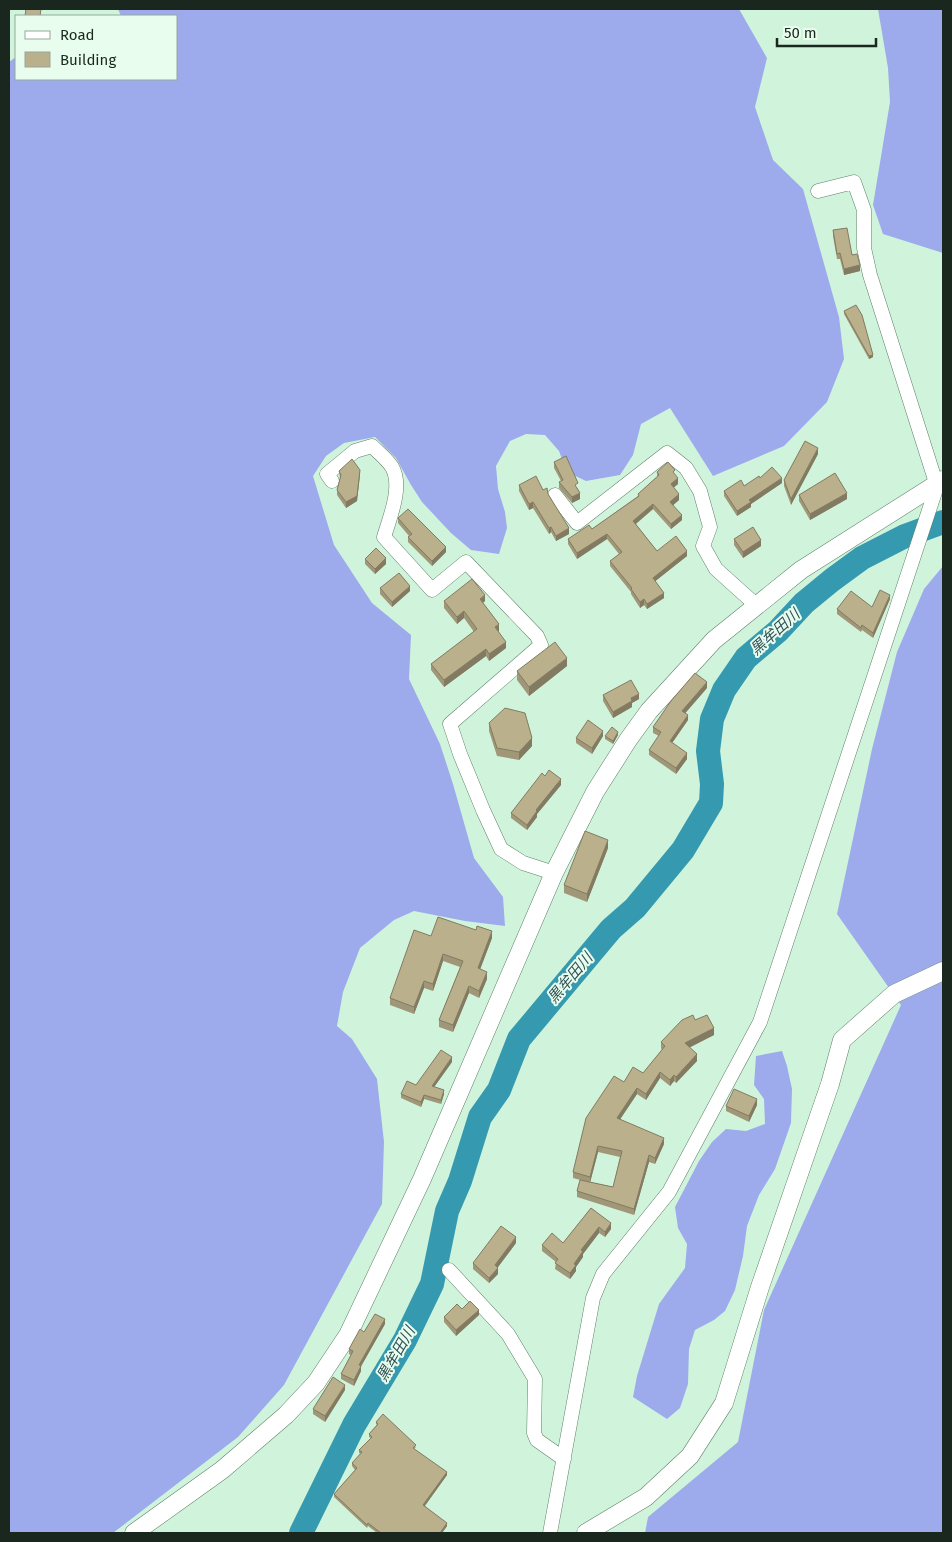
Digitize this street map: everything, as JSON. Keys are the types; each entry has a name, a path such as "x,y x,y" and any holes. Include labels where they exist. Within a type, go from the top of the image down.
{"street":[{"path":"550,1533 593,1298 603,1274 668,1192 760,1022 940,483 870,275 864,248 864,210 854,182 818,191"},
{"path":"332,481 326,474 355,451 372,446 386,459 396,477 395,501 384,537 432,590 466,562 537,636 541,644 450,724 463,762 501,849 523,863 554,874"},
{"path":"555,495 577,523 666,453 686,468 700,491 710,528 703,546 716,569 756,605"},
{"path":"134,1533 222,1470 286,1415 316,1383 348,1335 422,1180 554,874 595,792 649,711 714,640 756,605 801,570 940,483"},
{"path":"586,1533 646,1497 690,1456 724,1403 760,1287 830,1084 842,1040 894,994 943,971"},
{"path":"449,1270 508,1334 535,1379 534,1433 537,1440 564,1459"}],"shaded area":[{"path":"118,9 739,9 767,58 755,107 773,160 803,189 839,317 844,359 827,402 784,446 713,476 670,408 641,424 633,455 620,475 586,481 567,472 559,451 545,435 526,434 510,441 496,466 498,489 505,512 507,528 499,554 471,550 451,533 422,502 396,458 375,437 344,443 326,456 313,476 334,545 372,603 411,635 409,679 440,744 474,858 503,897 505,926 465,921 414,911 394,920 360,948 343,992 337,1026 352,1039 377,1079 384,1142 382,1204 284,1385 238,1437 113,1533 9,1533 9,62 15,58 15,80 178,80 178,15 121,15"},
{"path":"878,9 943,9 943,253 883,234 873,205 890,102 888,68"},
{"path":"943,566 943,1533 645,1533 648,1517 738,1442 764,1310 901,1005 837,914 872,749 897,652 924,589"},
{"path":"782,1051 792,1089 791,1123 775,1169 759,1195 747,1226 743,1256 735,1290 725,1311 714,1320 695,1330 689,1349 688,1384 680,1408 667,1419 633,1397 637,1376 659,1304 685,1268 687,1244 678,1228 675,1207 699,1161 712,1142 726,1129 746,1131 765,1124 764,1099 754,1085 756,1056"}],"building":[{"path":"26,9 41,9 40,15 25,15"},
{"path":"847,228 852,255 857,254 860,265 844,269 840,253 837,254 833,230"},
{"path":"856,305 862,315 873,355 869,356 844,311"},
{"path":"805,441 818,448 791,499 784,480"},
{"path":"566,456 578,483 575,485 580,493 572,497 559,482 563,480 554,462"},
{"path":"352,459 360,470 357,496 346,502 337,490 341,475 339,471"},
{"path":"668,462 675,470 673,472 678,478 671,484 679,494 670,502 682,515 671,524 653,504 633,521 657,551 676,536 687,551 653,578 664,593 647,604 644,599 640,602 632,588 610,561 622,552 607,534 577,553 568,539 589,525 592,529 639,496 638,494 659,475 657,472"},
{"path":"772,467 782,478 749,500 751,502 737,511 724,491 741,480 744,486 759,476 760,478"},
{"path":"835,473 847,493 810,514 799,495"},
{"path":"536,476 543,490 547,488 548,494 569,528 556,536 533,502 529,504 519,485"},
{"path":"408,509 446,547 432,561 408,537 412,534 398,518"},
{"path":"753,527 761,540 743,552 734,539"},
{"path":"376,548 386,558 375,569 365,559"},
{"path":"399,573 410,586 392,602 380,588"},
{"path":"472,579 485,595 480,599 499,624 495,627 506,642 489,654 486,649 444,680 431,664 477,629 464,611 457,617 444,601"},
{"path":"880,590 890,595 873,633 862,625 861,628 837,609 851,591 872,607"},
{"path":"555,642 567,658 529,687 517,671"},
{"path":"695,673 707,682 682,711 688,715 670,741 687,753 676,768 649,750 661,732 653,727 671,701"},
{"path":"631,680 639,694 631,698 632,701 613,712 603,695"},
{"path":"505,708 525,713 532,738 519,752 497,748 489,723"},
{"path":"588,720 603,731 592,748 576,738"},
{"path":"612,727 618,732 613,741 605,736"},
{"path":"549,770 561,779 536,810 527,825 511,813 542,773 545,776"},
{"path":"585,831 608,840 587,894 564,885"},
{"path":"438,917 476,930 477,926 492,931 478,968 487,972 479,991 469,986 453,1025 439,1020 463,961 443,954 433,984 424,981 414,1007 390,998 414,930 431,936"},
{"path":"693,1015 695,1020 707,1015 714,1028 685,1043 697,1054 676,1077 674,1075 670,1080 660,1072 646,1094 637,1088 617,1118 664,1138 655,1158 649,1155 634,1209 577,1191 580,1180 613,1187 622,1151 598,1146 590,1177 573,1172 586,1118 614,1076 624,1082 633,1067 643,1073 665,1046 661,1042 682,1020"},
{"path":"441,1050 452,1057 432,1086 444,1090 441,1100 424,1095 421,1102 401,1094 407,1081 416,1085"},
{"path":"734,1089 757,1099 749,1116 726,1106"},
{"path":"591,1208 611,1223 605,1232 599,1227 581,1250 583,1251 570,1273 555,1263 558,1259 542,1245 552,1233 563,1243"},
{"path":"501,1226 516,1237 495,1265 498,1268 489,1278 473,1263"},
{"path":"470,1301 479,1310 456,1330 444,1317 457,1304 462,1309"},
{"path":"375,1314 385,1319 359,1365 361,1366 354,1380 341,1374 353,1351 349,1349 360,1329 364,1332"},
{"path":"333,1377 345,1385 325,1416 313,1409"},
{"path":"383,1414 416,1445 413,1448 447,1472 423,1505 447,1523 440,1533 381,1533 368,1523 367,1525 334,1494 357,1468 352,1463 362,1452 359,1450 372,1437 369,1434 378,1424 376,1422"}],"waterway":[{"name":"黒牟田川","path":"301,1533 354,1425 405,1340 432,1284 447,1211 460,1181 480,1117 499,1090 519,1039 611,929 635,908 683,850 711,803 712,784 708,751 712,719 724,690 746,658 778,631 804,603 832,580 862,558 905,536 943,522"}]}
